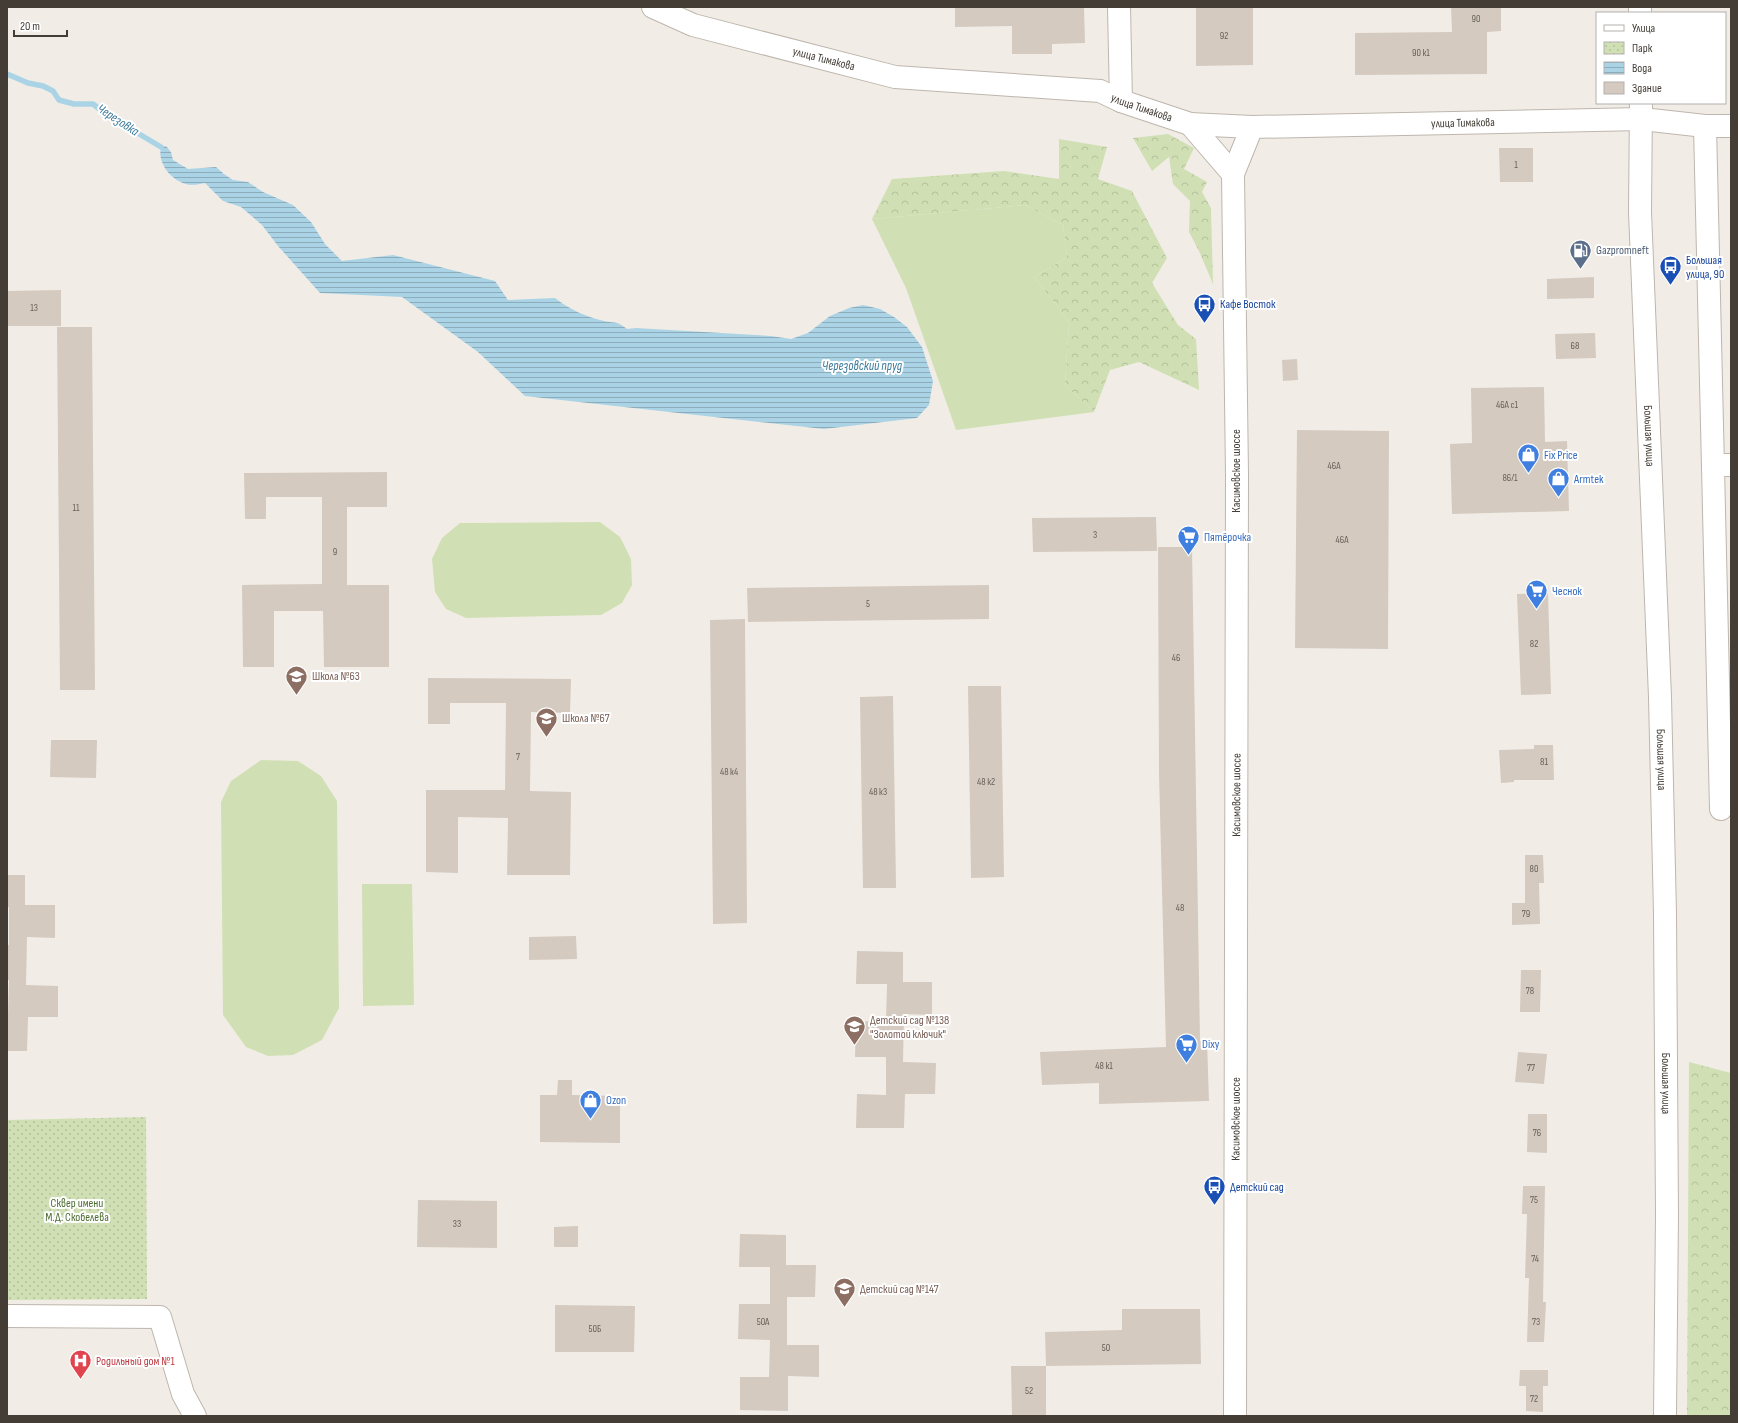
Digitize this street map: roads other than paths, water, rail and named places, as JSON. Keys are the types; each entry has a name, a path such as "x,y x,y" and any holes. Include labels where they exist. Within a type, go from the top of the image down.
{"street":[{"name":"улица Тимакова","path":"653,7 693,25 895,76 1100,92 1120,101 1190,124 1252,127 1642,111 1705,126 1731,126"},
{"path":"1119,7 1120,101"},
{"name":"Большая улица","path":"1642,111 1640,212 1660,704 1665,914 1667,1214 1665,1416"},
{"path":"1190,124 1233,174"},
{"path":"1705,126 1722,465 1721,809"},
{"name":"Касимовское шоссе","path":"1235,1416 1237,475 1233,174 1252,127"},
{"path":"7,1316 160,1317 183,1394 195,1416"}],"water":[{"name":"Черезовский пруд","path":"166,146 171,152 173,160 188,169 216,167 233,180 248,182 263,192 293,205 311,222 325,244 342,261 393,255 495,281 508,300 555,298 566,306 584,315 604,321 618,323 627,329 636,328 771,336 791,339 808,333 830,316 849,308 863,305 880,309 907,327 922,347 933,381 929,405 917,418 824,429 525,396 478,352 402,297 320,293 278,246 262,225 241,207 223,201 205,183 188,185 180,182 170,175 163,165 160,153 161,147"}],"waterway":[{"name":"Черезовка","path":"7,74 28,83 43,86 53,91 59,100 74,104 93,104 109,116 161,147"}],"place":[{"name":"Gazpromneft","path":"1581,270"},
{"name":"Большая улица, 90","path":"1670,286"},
{"name":"Кафе Восток","path":"1204,324"},
{"name":"Fix Price","path":"1528,474"},
{"name":"Armtek","path":"1558,498"},
{"name":"Пятёрочка","path":"1188,556"},
{"name":"Чеснок","path":"1536,610"},
{"name":"Школа №63","path":"296,696"},
{"name":"Школа №67","path":"547,738"},
{"name":"Детский сад №138 \"Золотой ключик\"","path":"854,1046"},
{"name":"Dixy","path":"1187,1064"},
{"name":"Ozon","path":"591,1120"},
{"name":"Детский сад","path":"1214,1206"},
{"name":"Детский сад №147","path":"845,1308"},
{"name":"Родильный дом №1","path":"80,1380"}],"park label":[{"name":"Сквер имени М.Д. Скобелева","path":"77,1210"}]}
